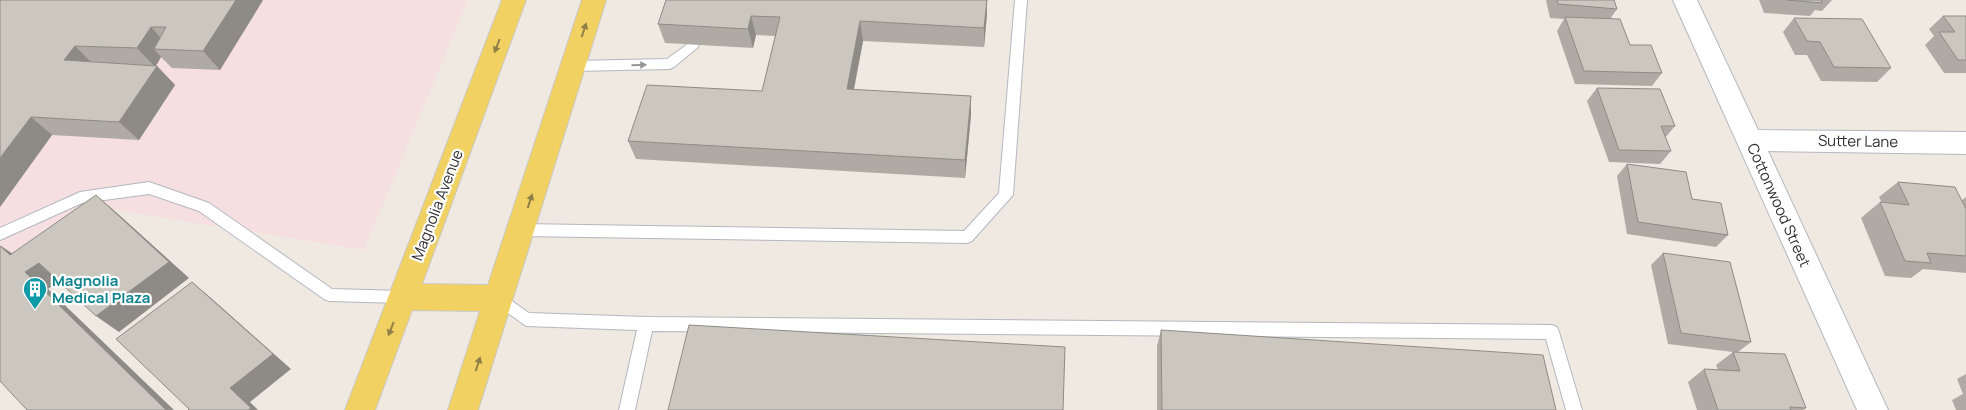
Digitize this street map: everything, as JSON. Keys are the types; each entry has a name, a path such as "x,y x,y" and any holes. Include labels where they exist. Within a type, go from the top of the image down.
{"main road":[{"name":"Magnolia Avenue","path":"360,410 514,0"},
{"path":"463,410 594,0"},
{"path":"403,297 499,298"}],"street":[{"name":"Cottonwood Street","path":"1685,0 1873,410"},
{"name":"Sutter Lane","path":"1750,140 1966,143"}],"lane":[{"path":"520,230 967,237 1006,195 1022,0"},
{"path":"573,66 670,64 693,45"},
{"path":"0,234 80,198 149,188 204,207 329,295 403,297"},
{"path":"499,298 526,319 646,324 1552,332 1574,410"},
{"path":"627,410 646,324"}],"shaded area":[{"path":"0,0 468,0 364,250 110,209 0,259"}],"building":[{"path":"0,0 236,0 203,51 154,49 166,27 151,27 137,48 75,46 64,60 157,66 119,122 31,117 0,158"},
{"path":"666,0 987,0 984,28 860,21 847,89 971,96 965,160 628,141 647,85 762,91 780,17 751,16 748,29 658,24"},
{"path":"1557,0 1614,0 1617,9 1558,4"},
{"path":"1787,0 1821,0 1822,3"},
{"path":"1943,16 1966,16 1966,60 1958,60 1939,32 1955,32"},
{"path":"1565,17 1620,19 1630,45 1651,45 1662,73 1584,71"},
{"path":"1794,18 1862,19 1891,68 1834,67 1820,42 1807,41"},
{"path":"1597,88 1660,89 1675,126 1661,126 1671,151 1619,150"},
{"path":"1627,164 1686,172 1692,199 1721,203 1728,235 1638,222"},
{"path":"1898,182 1955,187 1966,209 1966,256 1927,253 1931,263 1905,261 1880,202 1909,205"},
{"name":"Magnolia Medical Plaza","path":"96,195 169,262 96,316 39,263 25,272 166,410 27,410 0,381 0,246 10,255"},
{"path":"1663,253 1730,262 1751,342 1681,333"},
{"name":"Magnolia Medical Plaza","path":"192,282 273,354 230,388 251,408 248,410 188,410 116,339"},
{"path":"689,325 1065,347 1063,410 668,410"},
{"path":"1161,330 1543,355 1556,410 1162,410"},
{"path":"1733,352 1785,354 1806,408 1790,407 1791,410 1718,410 1704,369 1740,371"}],"place":[{"name":"Magnolia Medical Plaza","path":"35,310"}]}
